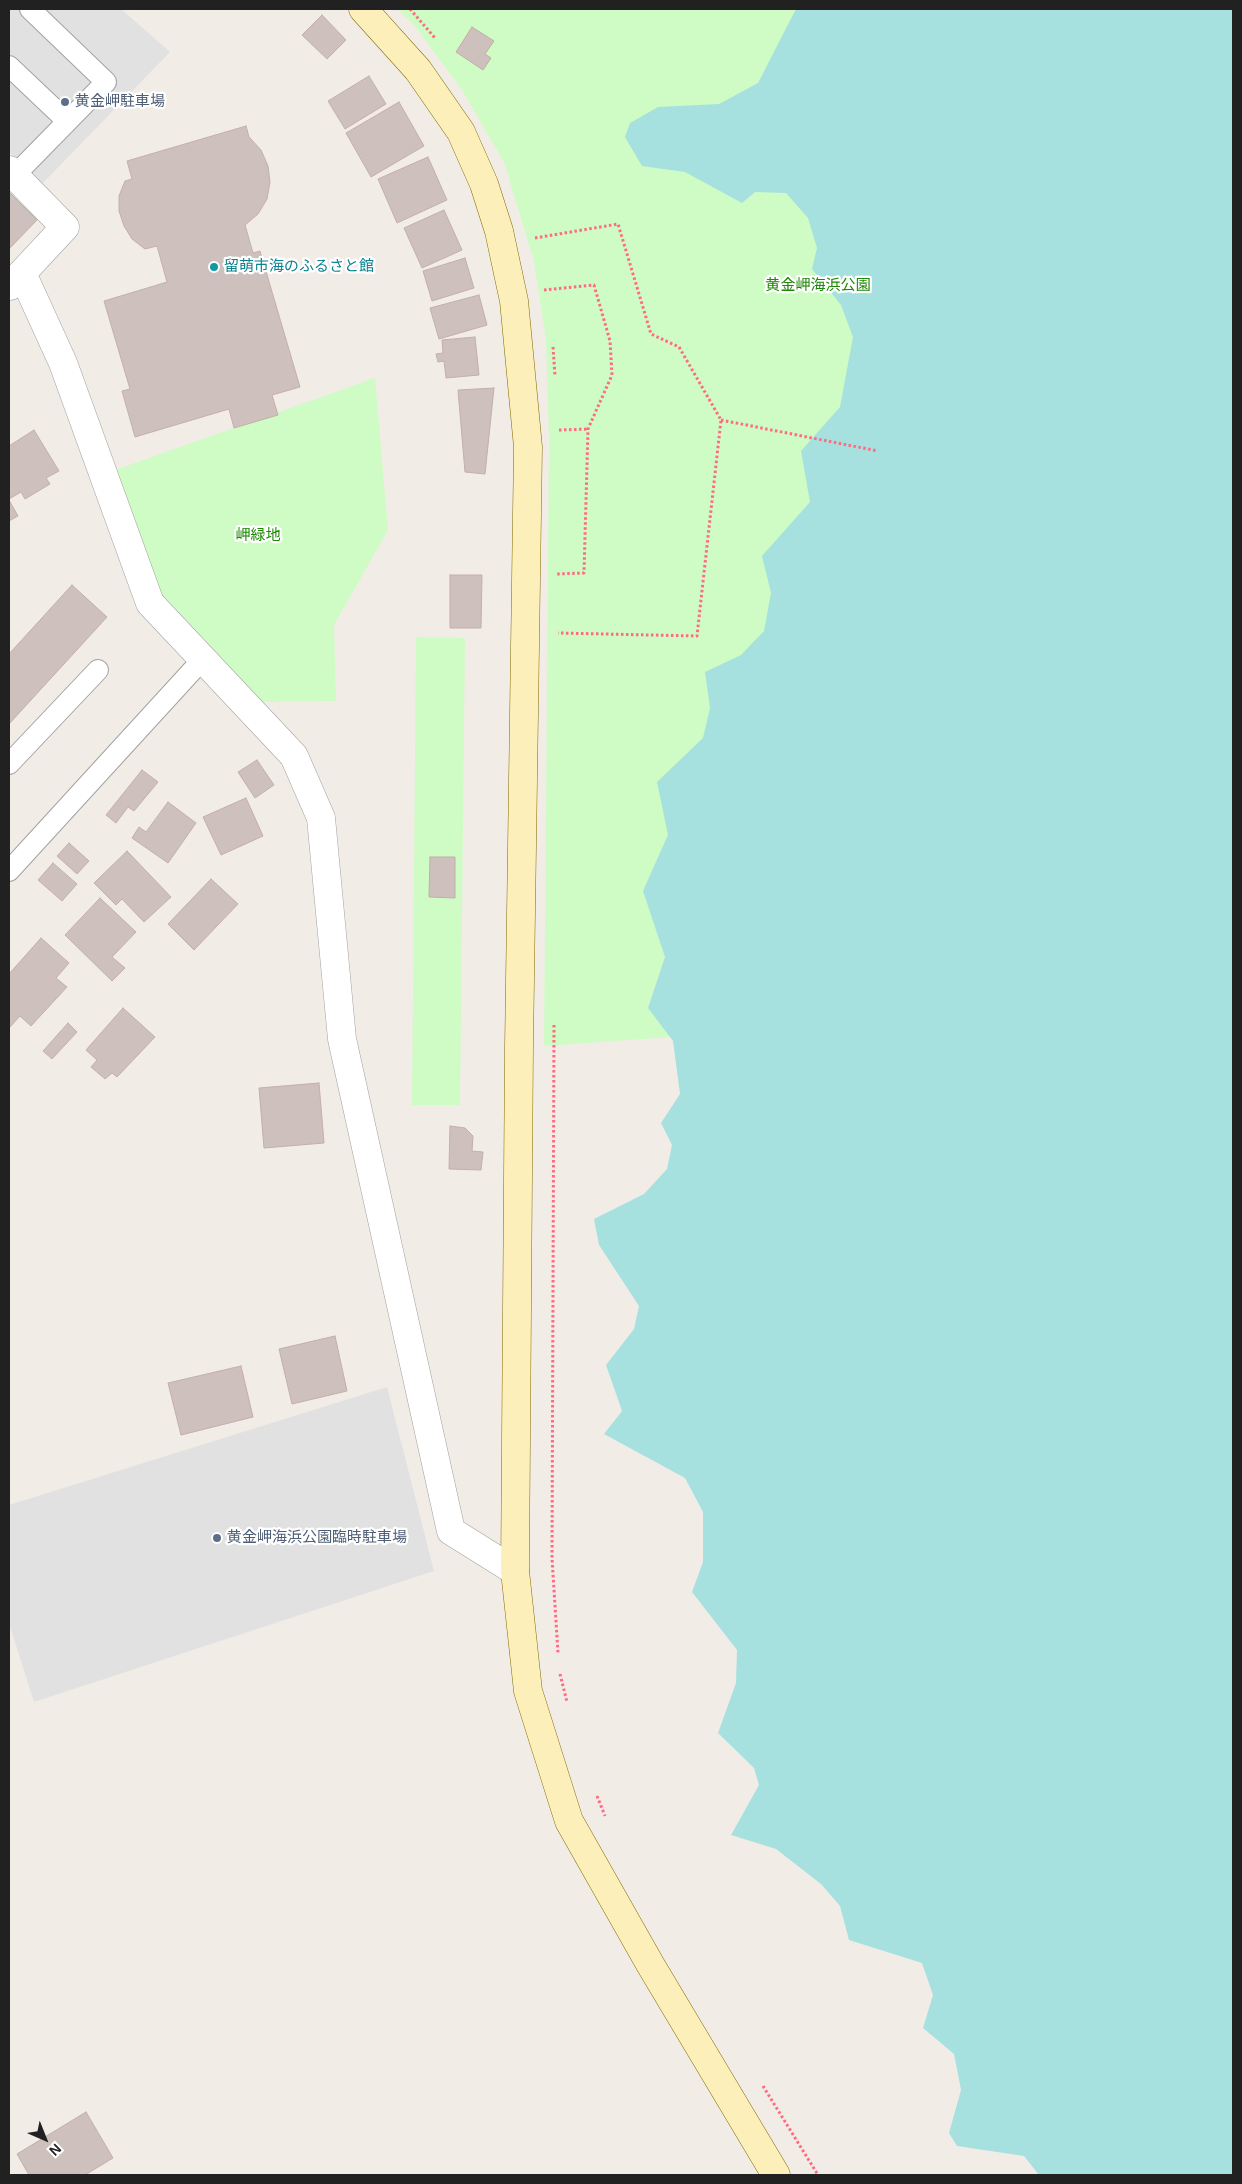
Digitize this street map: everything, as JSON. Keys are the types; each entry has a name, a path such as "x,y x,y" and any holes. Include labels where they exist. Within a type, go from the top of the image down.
{"street":[{"path":"363,9 418,70 460,132 484,184 499,231 514,302 528,447 518,1056 515,1571 528,1691 569,1821 650,1964 776,2175"},
{"path":"12,173 65,227 16,280 63,363 150,603 294,756 321,818 342,1039 451,1531 515,1571"}],"lane":[{"path":"12,173 67,122 106,82 30,9"},
{"path":"9,66 67,122"},
{"path":"9,871 202,660"},
{"path":"9,764 98,670"}],"path":[{"path":"535,238 618,224 651,334 679,347 721,420 697,636 557,633 557,643"},
{"path":"543,290 594,285 610,341 612,375 588,429 584,573 557,574"},
{"path":"721,420 878,451"},
{"path":"556,430 588,429"},
{"path":"554,1016 552,1558 559,1663"},
{"path":"560,1672 569,1709"},
{"path":"594,1790 609,1824"},
{"path":"761,2084 818,2175"}],"green space":[{"name":"黄金岬海浜公園","path":"397,9 1176,9 814,1027 544,1046 549,440 546,339 534,262 504,162 462,90 415,26"},
{"name":"岬緑地","path":"375,378 388,530 334,625 336,701 263,702 159,591 115,470"},
{"path":"416,637 465,638 460,1105 412,1105"}],"shaded area":[{"name":"黄金岬駐車場","path":"9,9 121,9 170,52 41,185 9,152"},
{"name":"黄金岬海浜公園臨時駐車場","path":"387,1387 434,1571 34,1702 9,1623 9,1505"}],"water":[{"path":"796,9 1233,9 1233,2175 1039,2175 1024,2156 957,2146 949,2133 961,2090 954,2054 923,2028 933,1995 922,1963 849,1940 840,1906 821,1884 776,1849 731,1835 759,1785 754,1768 718,1733 736,1683 737,1650 692,1592 703,1562 703,1512 685,1478 604,1434 622,1411 606,1365 634,1329 639,1306 599,1245 594,1219 644,1194 667,1169 672,1145 661,1123 680,1094 673,1041 648,1008 665,957 643,891 668,835 657,782 703,738 710,708 705,672 741,655 764,631 771,593 762,556 810,502 801,451 840,407 853,337 841,305 812,269 817,248 808,218 786,193 755,192 742,203 685,172 642,166 625,137 630,123 658,107 719,104 758,83"}],"building":[{"path":"322,15 346,40 327,59 302,35"},
{"path":"472,27 494,41 485,54 491,58 483,70 456,52"},
{"path":"369,76 386,104 345,129 328,101"},
{"path":"399,102 424,146 371,177 346,133"},
{"name":"留萌市海のふるさと館","path":"246,126 249,137 261,150 268,166 270,182 267,199 258,214 245,225 253,253 260,251 300,387 272,395 278,415 234,428 229,409 135,437 122,391 130,389 104,301 167,282 157,246 145,249 132,239 124,226 119,211 119,196 125,181 132,179 127,161"},
{"path":"428,157 447,200 397,223 378,179"},
{"path":"9,192 37,220 9,249"},
{"path":"444,210 462,250 422,268 404,228"},
{"path":"465,258 474,288 432,301 423,271"},
{"path":"479,295 487,325 439,339 430,308"},
{"path":"475,337 479,375 446,378 444,361 438,362 436,354 443,353 442,340"},
{"path":"494,388 485,474 465,472 458,390"},
{"path":"34,430 59,471 46,478 50,484 25,499 21,492 9,499 9,446"},
{"path":"9,500 18,516 9,521"},
{"path":"450,575 482,575 481,628 450,628"},
{"path":"72,585 107,617 9,724 9,654"},
{"path":"257,760 274,785 255,798 238,772"},
{"path":"142,770 158,782 134,811 128,807 116,823 106,815"},
{"path":"246,798 263,836 221,855 203,817"},
{"path":"168,802 196,823 168,863 132,838 139,827 146,832"},
{"path":"69,843 89,861 77,874 57,856"},
{"path":"127,851 171,897 144,922 122,899 116,905 94,883"},
{"path":"430,857 455,857 455,898 429,897"},
{"path":"53,863 77,884 62,901 38,880"},
{"path":"211,879 238,904 194,950 168,924"},
{"path":"100,898 136,932 112,957 125,968 112,981 65,935"},
{"path":"41,938 69,963 56,978 67,987 31,1026 20,1016 9,1028 9,974"},
{"path":"123,1008 155,1037 117,1077 112,1073 105,1079 91,1067 97,1060 86,1050"},
{"path":"68,1023 77,1032 52,1059 43,1051"},
{"path":"319,1083 324,1143 264,1148 259,1088"},
{"path":"450,1126 465,1128 473,1136 472,1151 483,1152 481,1170 449,1169"},
{"path":"335,1336 347,1391 292,1404 279,1349"},
{"path":"241,1366 253,1417 181,1435 168,1383"},
{"path":"86,2112 113,2158 85,2175 29,2175 17,2154"}],"place":[{"name":"黄金岬駐車場","path":"65,102"},
{"name":"留萌市海のふるさと館","path":"214,267"},
{"name":"黄金岬海浜公園臨時駐車場","path":"217,1538"}]}
